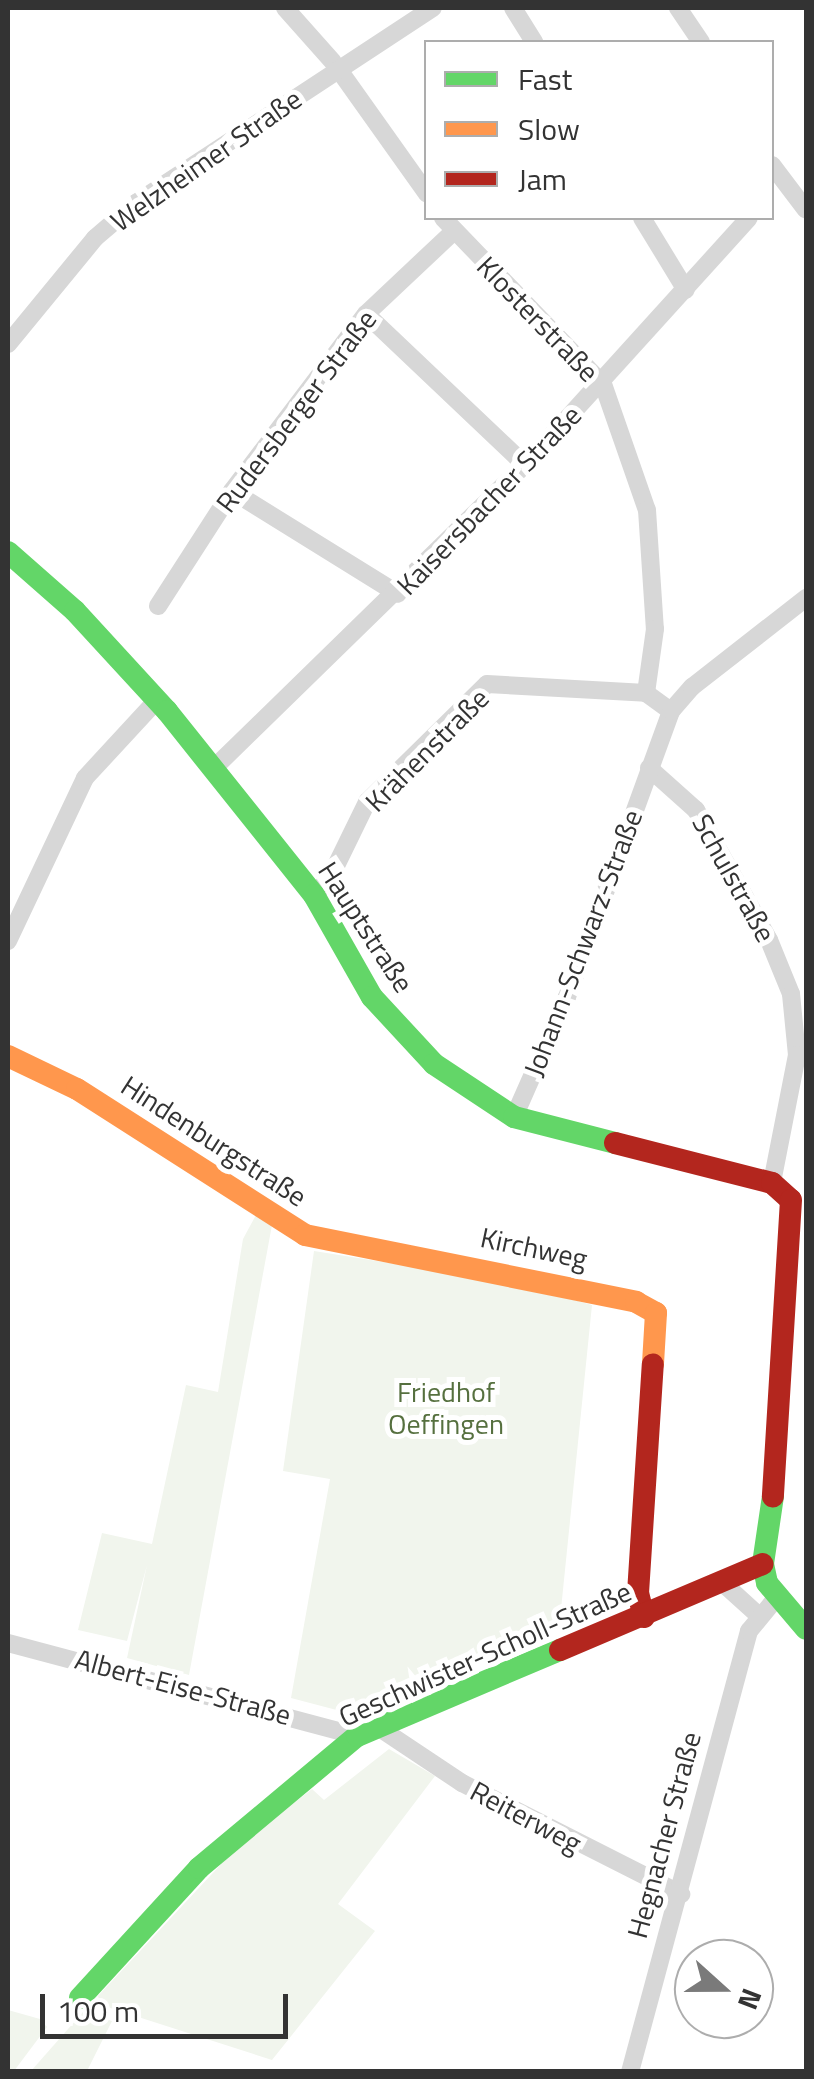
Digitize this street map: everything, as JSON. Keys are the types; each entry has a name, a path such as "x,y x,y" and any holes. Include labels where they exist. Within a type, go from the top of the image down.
{"street":[{"path":"284,8 336,66 424,191"},
{"name":"Welzheimer Straße","path":"8,344 96,238 136,203 336,66 433,8"},
{"path":"513,8 533,40"},
{"path":"678,8 700,40"},
{"path":"775,179 806,210"},
{"path":"643,220 686,290"},
{"name":"Kaisersbacher Straße","path":"214,768 398,594 525,465 603,384 747,220"},
{"name":"Rudersberger Straße","path":"158,606 232,490 366,314 448,225"},
{"name":"Klosterstraße","path":"448,225 603,384 647,510 654,630 646,693"},
{"path":"366,314 525,465"},
{"path":"232,490 398,594"},
{"name":"Hauptstraße","path":"8,552 75,611 214,768 314,895 372,997 407,1040 514,1117 772,1183"},
{"path":"646,693 671,711 692,686 806,598"},
{"name":"Krähenstraße","path":"314,895 330,878 368,802 487,684 646,693"},
{"path":"8,941 85,778 157,700"},
{"name":"Johann-Schwarz-Straße","path":"514,1117 560,1014 671,711"},
{"name":"Schulstraße","path":"648,768 696,810 769,940 791,994 798,1055 772,1183"},
{"name":"Hindenburgstraße","path":"9,1060 77,1089 304,1235 396,1255"},
{"path":"772,1183 799,1198 780,1450 763,1564 777,1597 806,1628"},
{"name":"Kirchweg","path":"396,1255 516,1274 636,1302 656,1313 638,1594 644,1616"},
{"name":"Geschwister-Scholl-Straße","path":"80,1998 199,1868 368,1732 724,1585 763,1564"},
{"path":"724,1585 756,1614 777,1597"},
{"name":"Hegnacher Straße","path":"630,2072 756,1614"},
{"name":"Albert-Eise-Straße","path":"8,1643 368,1732"},
{"name":"Reiterweg","path":"368,1732 681,1894"}],"green space":[{"path":"256,1215 272,1225 189,1675 127,1658 147,1565 127,1641 78,1630 102,1533 152,1544 186,1385 218,1392 243,1239"},
{"name":"Friedhof Oeffingen","path":"314,1251 509,1282 592,1305 559,1629 348,1713 291,1698 330,1479 283,1471"},
{"path":"389,1749 435,1776 338,1904 375,1931 272,2060 101,2005 98,1996 239,1845 312,1789 324,1800"},
{"path":"8,2010 40,2019 47,2027 14,2071 8,2071"},
{"path":"83,2012 112,2021 87,2071 31,2071"}],"traffic: fast":[{"path":"8,552 75,611 167,711 314,895 372,997 434,1064 514,1117 615,1143"},
{"path":"773,1496 763,1564 767,1583 806,1629"},
{"path":"80,1998 199,1868 357,1736 560,1650"}],"traffic: slow":[{"path":"8,1056 77,1089 305,1235 636,1302 656,1313 653,1364"}],"traffic: jam":[{"path":"615,1143 772,1183 791,1200 773,1496"},
{"path":"644,1617 638,1593 653,1364"},
{"path":"560,1650 763,1564"}]}
